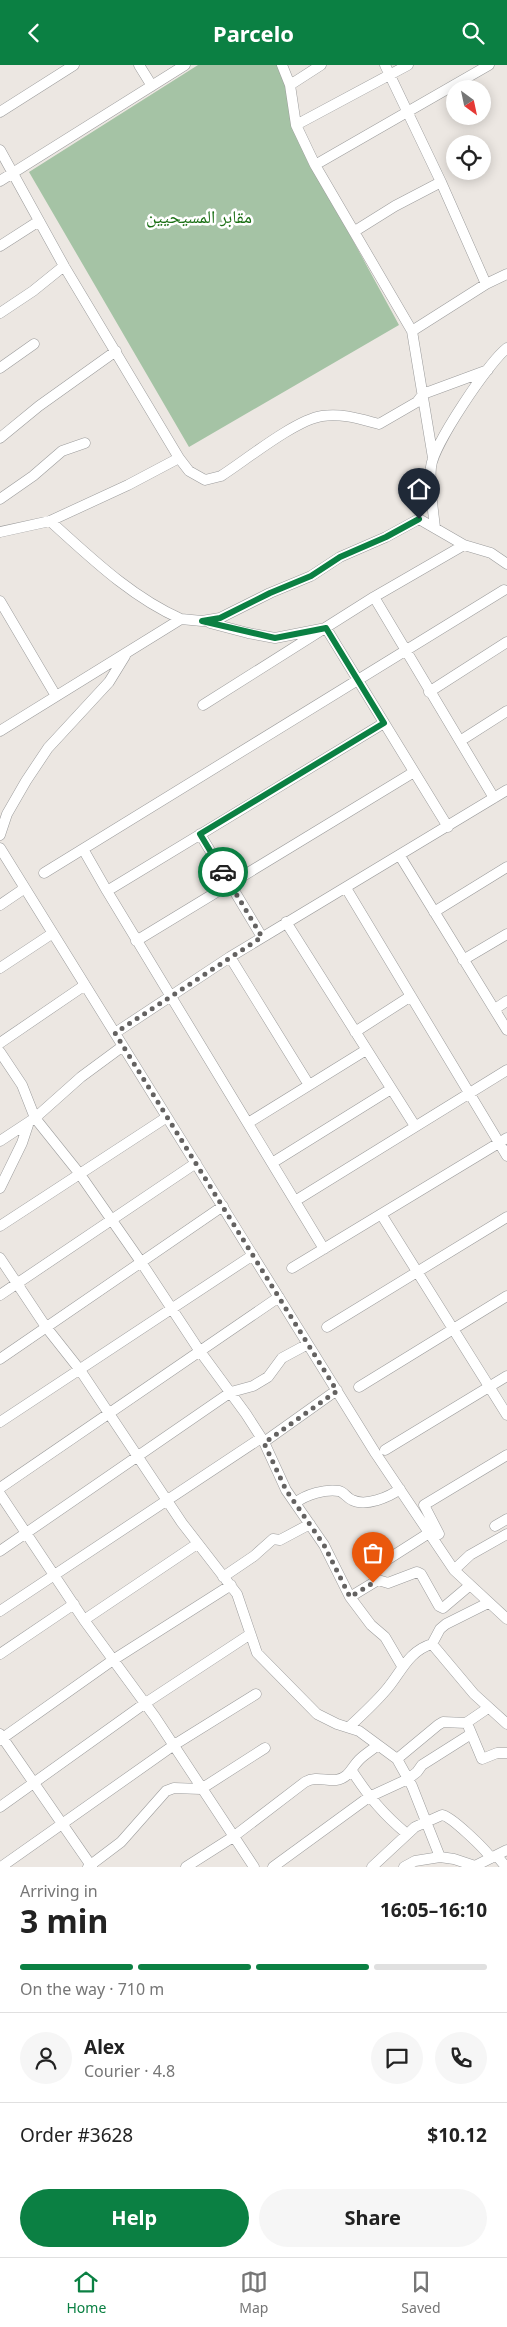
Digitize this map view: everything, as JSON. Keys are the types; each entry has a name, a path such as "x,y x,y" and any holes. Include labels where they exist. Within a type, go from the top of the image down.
{"street":[{"path":"0,112 74,65"},
{"path":"139,65 152,85"},
{"path":"0,181 185,65"},
{"path":"282,65 290,85 296,125 315,165 412,331 433,459"},
{"path":"290,85 321,65"},
{"path":"385,65 441,182 486,284"},
{"path":"296,125 408,65"},
{"path":"315,165 489,65"},
{"path":"0,149 64,266 179,458 189,471 205,480 221,476 303,421 323,416 348,415 379,424 416,402 423,394 488,370"},
{"path":"355,231 395,205 441,182"},
{"path":"0,247 39,221"},
{"path":"0,313 33,291 64,266"},
{"path":"412,331 486,284 507,276"},
{"path":"0,368 34,344"},
{"path":"435,528 430,466 435,451 466,401 498,355 507,348"},
{"path":"0,438 39,406 116,351"},
{"path":"0,499 33,476 62,451 85,443"},
{"path":"0,532 50,521 128,485 179,458"},
{"path":"202,621 220,618 270,593 311,576 340,557 386,537 419,519 464,545 491,553 507,564"},
{"path":"50,521 136,593 162,610 181,619 202,621 275,638 326,628"},
{"path":"203,705 374,597 464,545"},
{"path":"44,873 359,681 405,650 504,590"},
{"path":"115,1033 286,922 502,796 460,741 374,597"},
{"path":"0,601 56,696"},
{"path":"0,731 181,619"},
{"path":"326,628 448,827"},
{"path":"429,692 507,642"},
{"path":"0,835 7,814 48,748 108,683 126,653"},
{"path":"460,741 507,711"},
{"path":"107,891 384,723"},
{"path":"136,941 414,772"},
{"path":"200,834 262,937"},
{"path":"0,848 252,1255 400,1489 434,1534 454,1570 469,1586 507,1619"},
{"path":"84,849 136,941 324,1249"},
{"path":"400,856 507,1030"},
{"path":"434,912 507,867"},
{"path":"0,905 25,888"},
{"path":"346,888 469,1093 503,1141 507,1156"},
{"path":"286,922 414,1126"},
{"path":"0,968 53,933"},
{"path":"463,961 507,934"},
{"path":"230,957 310,1085"},
{"path":"0,1043 85,985"},
{"path":"355,1032 411,995"},
{"path":"495,1009 507,1001"},
{"path":"0,1141 32,1120 80,1077 123,1046"},
{"path":"248,1123 366,1050"},
{"path":"0,1053 22,1085 32,1120 79,1173 199,1350 231,1393 262,1440 281,1481 324,1545 350,1597 371,1625 385,1637 402,1666"},
{"path":"295,1201 507,1070"},
{"path":"272,1163 391,1089"},
{"path":"0,1225 167,1117"},
{"path":"0,1188 32,1120"},
{"path":"292,1268 503,1141"},
{"path":"0,1295 196,1163"},
{"path":"0,1359 223,1206"},
{"path":"380,1214 507,1415"},
{"path":"327,1327 507,1217"},
{"path":"0,1421 252,1255"},
{"path":"0,1258 46,1327 80,1370 197,1544 231,1585 257,1653 311,1709 337,1725 350,1727 366,1735 397,1759 408,1779 440,1857"},
{"path":"0,1488 279,1297"},
{"path":"359,1387 507,1297"},
{"path":"0,1551 231,1393 254,1386 268,1377 282,1357 308,1343"},
{"path":"385,1450 507,1376"},
{"path":"0,1611 167,1500 337,1391"},
{"path":"434,1534 424,1505 507,1455"},
{"path":"295,1503 302,1497 308,1497 321,1491 340,1491 354,1501 371,1501 391,1496 400,1489"},
{"path":"0,1494 84,1620 174,1745 201,1789 254,1867"},
{"path":"494,1526 507,1519"},
{"path":"223,1577 254,1557 273,1539 280,1540 310,1524"},
{"path":"382,1563 434,1534"},
{"path":"454,1570 470,1555 507,1534"},
{"path":"84,1620 197,1544"},
{"path":"350,1597 378,1580 388,1583 417,1572 422,1576 439,1606 443,1608 469,1586"},
{"path":"231,1585 113,1660 1,1737 91,1866 134,1830 159,1797 166,1791 174,1788 201,1789 265,1748"},
{"path":"350,1727 386,1691 409,1658 432,1644 442,1627 488,1603"},
{"path":"0,1654 74,1604"},
{"path":"0,1807 144,1704 249,1635"},
{"path":"432,1644 488,1708 505,1717"},
{"path":"1,1867 174,1745 256,1694"},
{"path":"397,1759 443,1722 466,1723 488,1708"},
{"path":"466,1723 482,1759 497,1753 507,1753"},
{"path":"273,1867 369,1797 408,1779 422,1765 471,1734"},
{"path":"186,1867 233,1837 305,1782 316,1778 341,1778 352,1771 358,1761 378,1745"},
{"path":"352,1771 369,1797 385,1815 407,1834"},
{"path":"372,1867 407,1834 425,1821 442,1815 447,1816 506,1867"},
{"path":"404,1867 415,1861 440,1857 454,1859 475,1867 507,1851"}],"green space":[{"name":"مقابر المسيحيين","path":"198,65 277,65 285,85 293,130 399,325 189,447 29,172"}],"way so far":[{"path":"223,872 262,937 115,1033 337,1391 264,1443 286,1490 330,1555 350,1597 373,1583"}],"route":[{"path":"223,872 200,834 384,723 326,628 275,638 202,621 220,618 270,593 311,576 340,557 386,537 419,519"}]}
